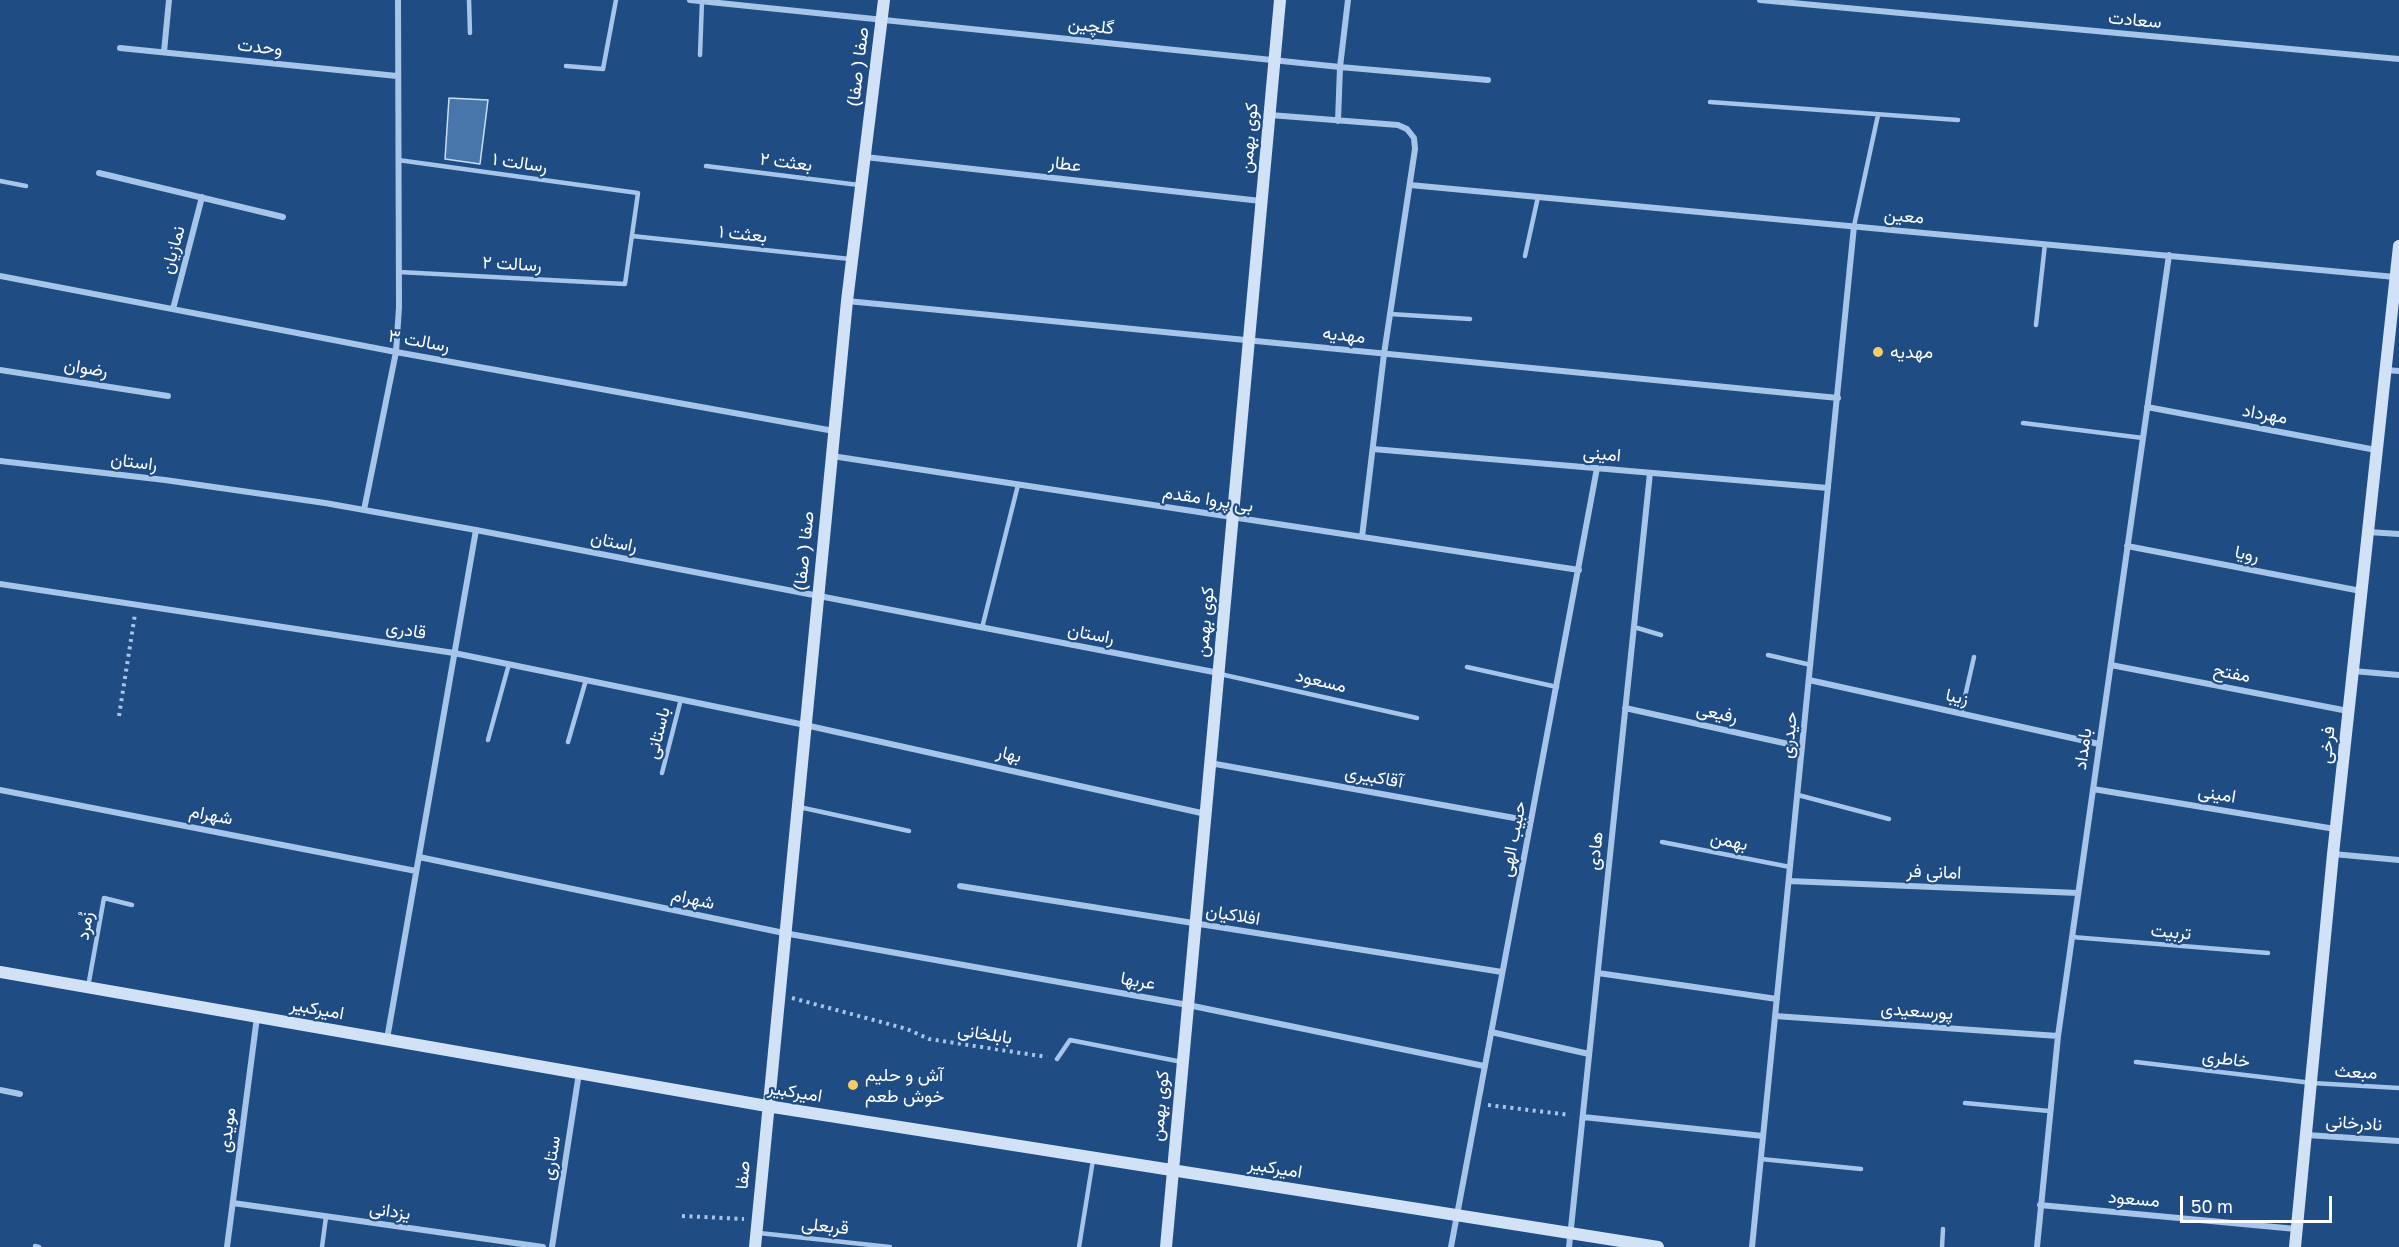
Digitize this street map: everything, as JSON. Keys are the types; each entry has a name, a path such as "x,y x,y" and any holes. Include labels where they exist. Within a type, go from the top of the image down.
{"street":[{"path":"164,52 169,0"},
{"path":"364,510 396,352 399,272 398,0"},
{"name":"گلچین","path":"690,0 1340,67 1488,80"},
{"name":"صفا ( صفا)","path":"767,1106 847,301 884,0"},
{"name":"کوی بهمن","path":"1166,1247 1280,0"},
{"path":"1338,121 1340,67 1348,0"},
{"name":"سعادت","path":"1760,0 2399,59"},
{"name":"وحدت","path":"120,48 397,76"},
{"path":"1270,115 1398,125 1407,129 1414,138 1415,149 1384,354 1362,537"},
{"name":"عطار","path":"865,158 1262,201"},
{"path":"99,172 284,217"},
{"name":"معین","path":"1410,185 2396,277"},
{"name":"نمازیان","path":"173,309 202,197"},
{"name":"حیدری","path":"1752,1247 1854,226"},
{"name":"فرخی","path":"2295,1247 2332,854 2399,246"},
{"name":"بامداد","path":"2037,1247 2058,1036 2169,255"},
{"name":"رسالت ۳","path":"0,276 396,352 834,432"},
{"name":"مهدیه","path":"847,301 1838,398"},
{"name":"رضوان","path":"0,370 168,396"},
{"path":"2385,370 2399,371"},
{"name":"مهرداد","path":"2147,407 2377,450"},
{"name":"امینی","path":"1373,449 1828,488"},
{"name":"بی پروا مقدم","path":"832,456 1579,570"},
{"name":"راستان","path":"0,461 165,480 364,510 1219,673"},
{"name":"حبیب الهی","path":"1451,1247 1597,468"},
{"name":"هادی","path":"1569,1247 1650,473"},
{"path":"387,1040 476,530"},
{"path":"2368,532 2399,534"},
{"name":"رویا","path":"2127,546 2361,591"},
{"name":"قادری","path":"0,584 454,653 805,725"},
{"name":"مفتح","path":"2111,665 2348,711"},
{"path":"2353,671 2399,675"},
{"name":"زیبا","path":"1809,680 2099,744"},
{"name":"رفیعی","path":"1625,708 1802,747"},
{"name":"بهار","path":"805,725 1206,814"},
{"name":"آقاکبیری","path":"1210,763 1531,821"},
{"name":"امینی","path":"2093,789 2335,829"},
{"name":"شهرام","path":"0,790 416,871"},
{"path":"2332,854 2399,860"},
{"name":"شهرام","path":"418,857 784,933"},
{"name":"امانی فر","path":"1789,881 2078,892"},
{"name":"افلاکیان","path":"960,886 1502,972"},
{"name":"عربها","path":"784,933 1188,1005 1484,1066"},
{"name":"امیرکبیر","path":"0,972 767,1106 1658,1247"},
{"path":"1598,973 1777,999"},
{"name":"پورسعیدی","path":"1775,1016 2058,1036"},
{"name":"مویدی","path":"227,1247 257,1017"},
{"path":"1491,1032 1589,1054"},
{"name":"ستاری","path":"552,1247 579,1073"},
{"path":"0,1090 20,1094"},
{"name":"صفا","path":"755,1247 767,1106"},
{"path":"1583,1117 1763,1136"},
{"name":"نادرخانی","path":"2307,1135 2399,1141"},
{"name":"یزدانی","path":"233,1203 543,1247"},
{"name":"مسعود","path":"2040,1205 2297,1229"}],"lane":[{"path":"469,0 470,33"},
{"path":"566,66 603,69 616,0"},
{"path":"700,55 702,1"},
{"path":"1710,102 1958,120"},
{"path":"1854,226 1878,115"},
{"name":"رسالت ۱","path":"398,160 638,193 632,236"},
{"name":"بعثت ۲","path":"706,166 862,186"},
{"path":"0,181 26,186"},
{"path":"1525,256 1538,197"},
{"name":"رسالت ۲","path":"399,272 625,284 632,236"},
{"name":"بعثت ۱","path":"632,236 852,260"},
{"path":"2036,325 2045,244"},
{"path":"1390,314 1470,319"},
{"path":"2023,423 2143,438"},
{"path":"982,628 1018,485"},
{"path":"1634,627 1661,635"},
{"path":"1768,655 1810,665"},
{"path":"1961,714 1974,657"},
{"path":"488,740 508,664"},
{"path":"1467,667 1557,687"},
{"name":"مسعود","path":"1219,673 1417,718"},
{"path":"568,742 586,680"},
{"name":"باستانی","path":"662,773 681,699"},
{"path":"1797,795 1889,819"},
{"path":"797,806 909,831"},
{"name":"بهمن","path":"1662,842 1790,867"},
{"name":"زُمرد","path":"88,987 104,898 132,905"},
{"name":"تربیت","path":"2072,937 2268,953"},
{"path":"1057,1059 1070,1040 1182,1062"},
{"name":"خاطری","path":"2136,1062 2312,1083"},
{"name":"مبعث","path":"2312,1083 2399,1088"},
{"path":"1965,1103 2049,1111"},
{"path":"1079,1247 1094,1158"},
{"path":"1761,1159 1861,1169"},
{"path":"322,1247 326,1217"},
{"path":"1942,1247 1943,1229"},
{"name":"قربعلی","path":"756,1233 890,1247"}],"path":[{"path":"119,716 136,605"},
{"name":"بابلخانی","path":"778,994 908,1029 929,1039 1057,1059"},
{"path":"1477,1103 1583,1117"},
{"path":"682,1216 757,1220"}],"building":[{"path":"449,98 488,100 480,164 445,159"}],"place":[{"name":"مهدیه","path":"1878,352"},
{"name":"آش و حلیم خوش طعم","path":"853,1085"}]}
